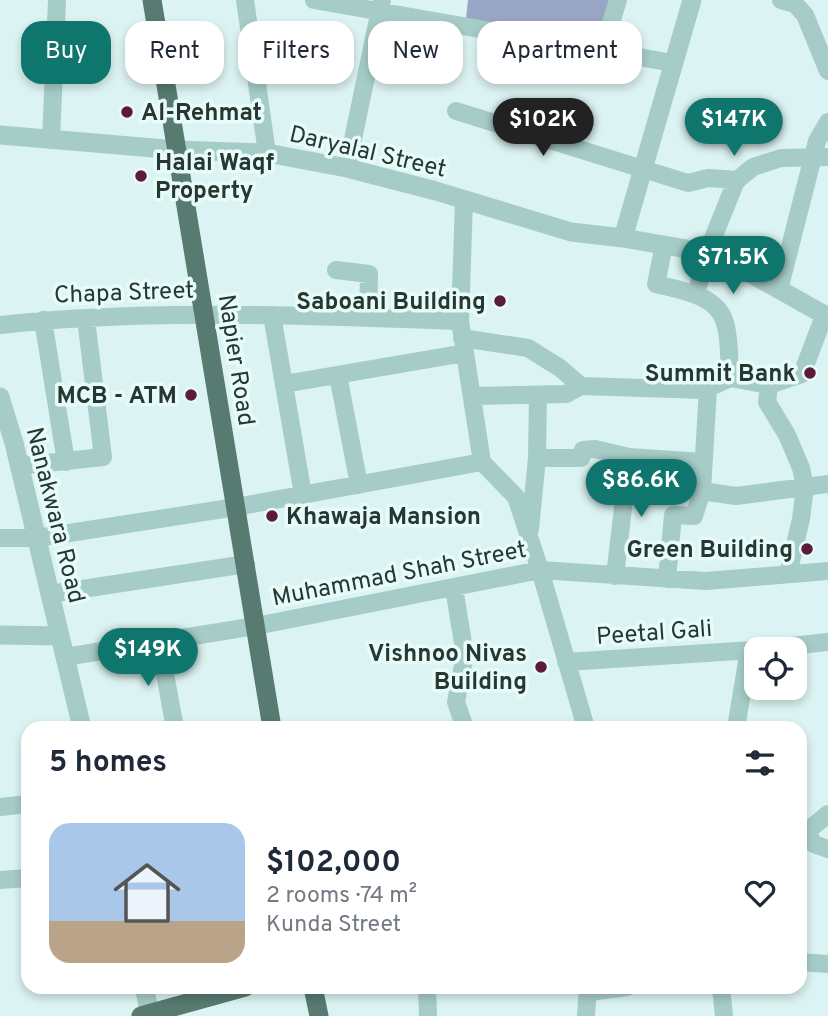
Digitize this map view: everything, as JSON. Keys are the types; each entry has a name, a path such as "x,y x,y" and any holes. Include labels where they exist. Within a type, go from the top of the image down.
{"main road":[{"name":"Napier Road","path":"152,0 271,721"},
{"path":"146,1015 220,994"},
{"path":"314,994 318,1016"}],"street":[{"path":"51,140 57,0"},
{"path":"245,0 267,153"},
{"path":"314,0 381,5 477,30"},
{"path":"612,21 618,0"},
{"path":"623,238 692,0"},
{"path":"780,0 796,4 805,15 828,71"},
{"path":"347,167 381,5"},
{"path":"642,58 673,63"},
{"path":"456,111 688,183 708,178 738,180"},
{"path":"779,290 820,157 817,141 828,122"},
{"name":"Daryalal Street","path":"0,135 177,150 267,153 347,167 571,232 716,254 826,316"},
{"path":"696,294 708,253 738,180 753,167 781,158 820,157"},
{"path":"464,200 462,337 482,462 516,497 584,721"},
{"path":"664,245 656,284 696,294 719,310 725,322 730,378"},
{"path":"336,270 369,274 368,318"},
{"name":"Chapa Street","path":"0,325 43,320 204,313 368,318 462,337"},
{"path":"272,315 303,495"},
{"path":"472,396 566,394 581,386 704,390 730,378 769,385 802,374 826,316"},
{"path":"19,466 103,457 86,319"},
{"path":"43,320 66,462"},
{"path":"284,384 338,375 462,337 528,348 561,368 581,386"},
{"path":"338,375 359,485"},
{"path":"769,385 767,402 787,435 801,468 805,487 801,519 788,573"},
{"path":"667,579 673,515 694,516 702,491 708,388"},
{"path":"529,536 537,458 538,396"},
{"name":"Nanakwara Road","path":"0,397 7,443 19,466 80,721"},
{"path":"537,458 581,458 583,450 596,449 629,457 703,462"},
{"path":"615,576 629,457"},
{"path":"0,538 37,538 236,507 482,462"},
{"path":"702,491 736,496 828,484"},
{"path":"50,594 246,564"},
{"name":"Muhammad Shah Street","path":"65,657 256,626 540,570 706,581 828,571"},
{"path":"453,588 465,655 456,702 463,721"},
{"path":"0,635 60,636"},
{"path":"159,642 174,721"},
{"name":"Peetal Gali","path":"807,644 828,642"},
{"name":"Peetal Gali","path":"566,663 744,650"},
{"path":"737,721 744,680"},
{"path":"0,807 21,805"},
{"path":"807,831 828,814"},
{"path":"807,838 814,844 828,849"},
{"path":"0,880 21,878"},
{"path":"807,962 828,964"},
{"path":"145,994 146,1015"},
{"path":"427,994 428,1016"},
{"path":"586,1016 589,994"},
{"path":"722,994 724,1016"}],"shaded area":[{"path":"468,0 618,0 612,21 477,21 477,30 465,28"}],"place":[{"name":"Al-Rehmat","path":"127,112"},
{"name":"Halai Waqf Property","path":"141,176"},
{"name":"Saboani Building","path":"500,301"},
{"name":"Summit Bank","path":"810,373"},
{"name":"MCB - ATM","path":"191,395"},
{"name":"Khawaja Mansion","path":"272,516"},
{"name":"Green Building","path":"807,549"},
{"name":"Vishnoo Nivas Building","path":"541,667"}]}
